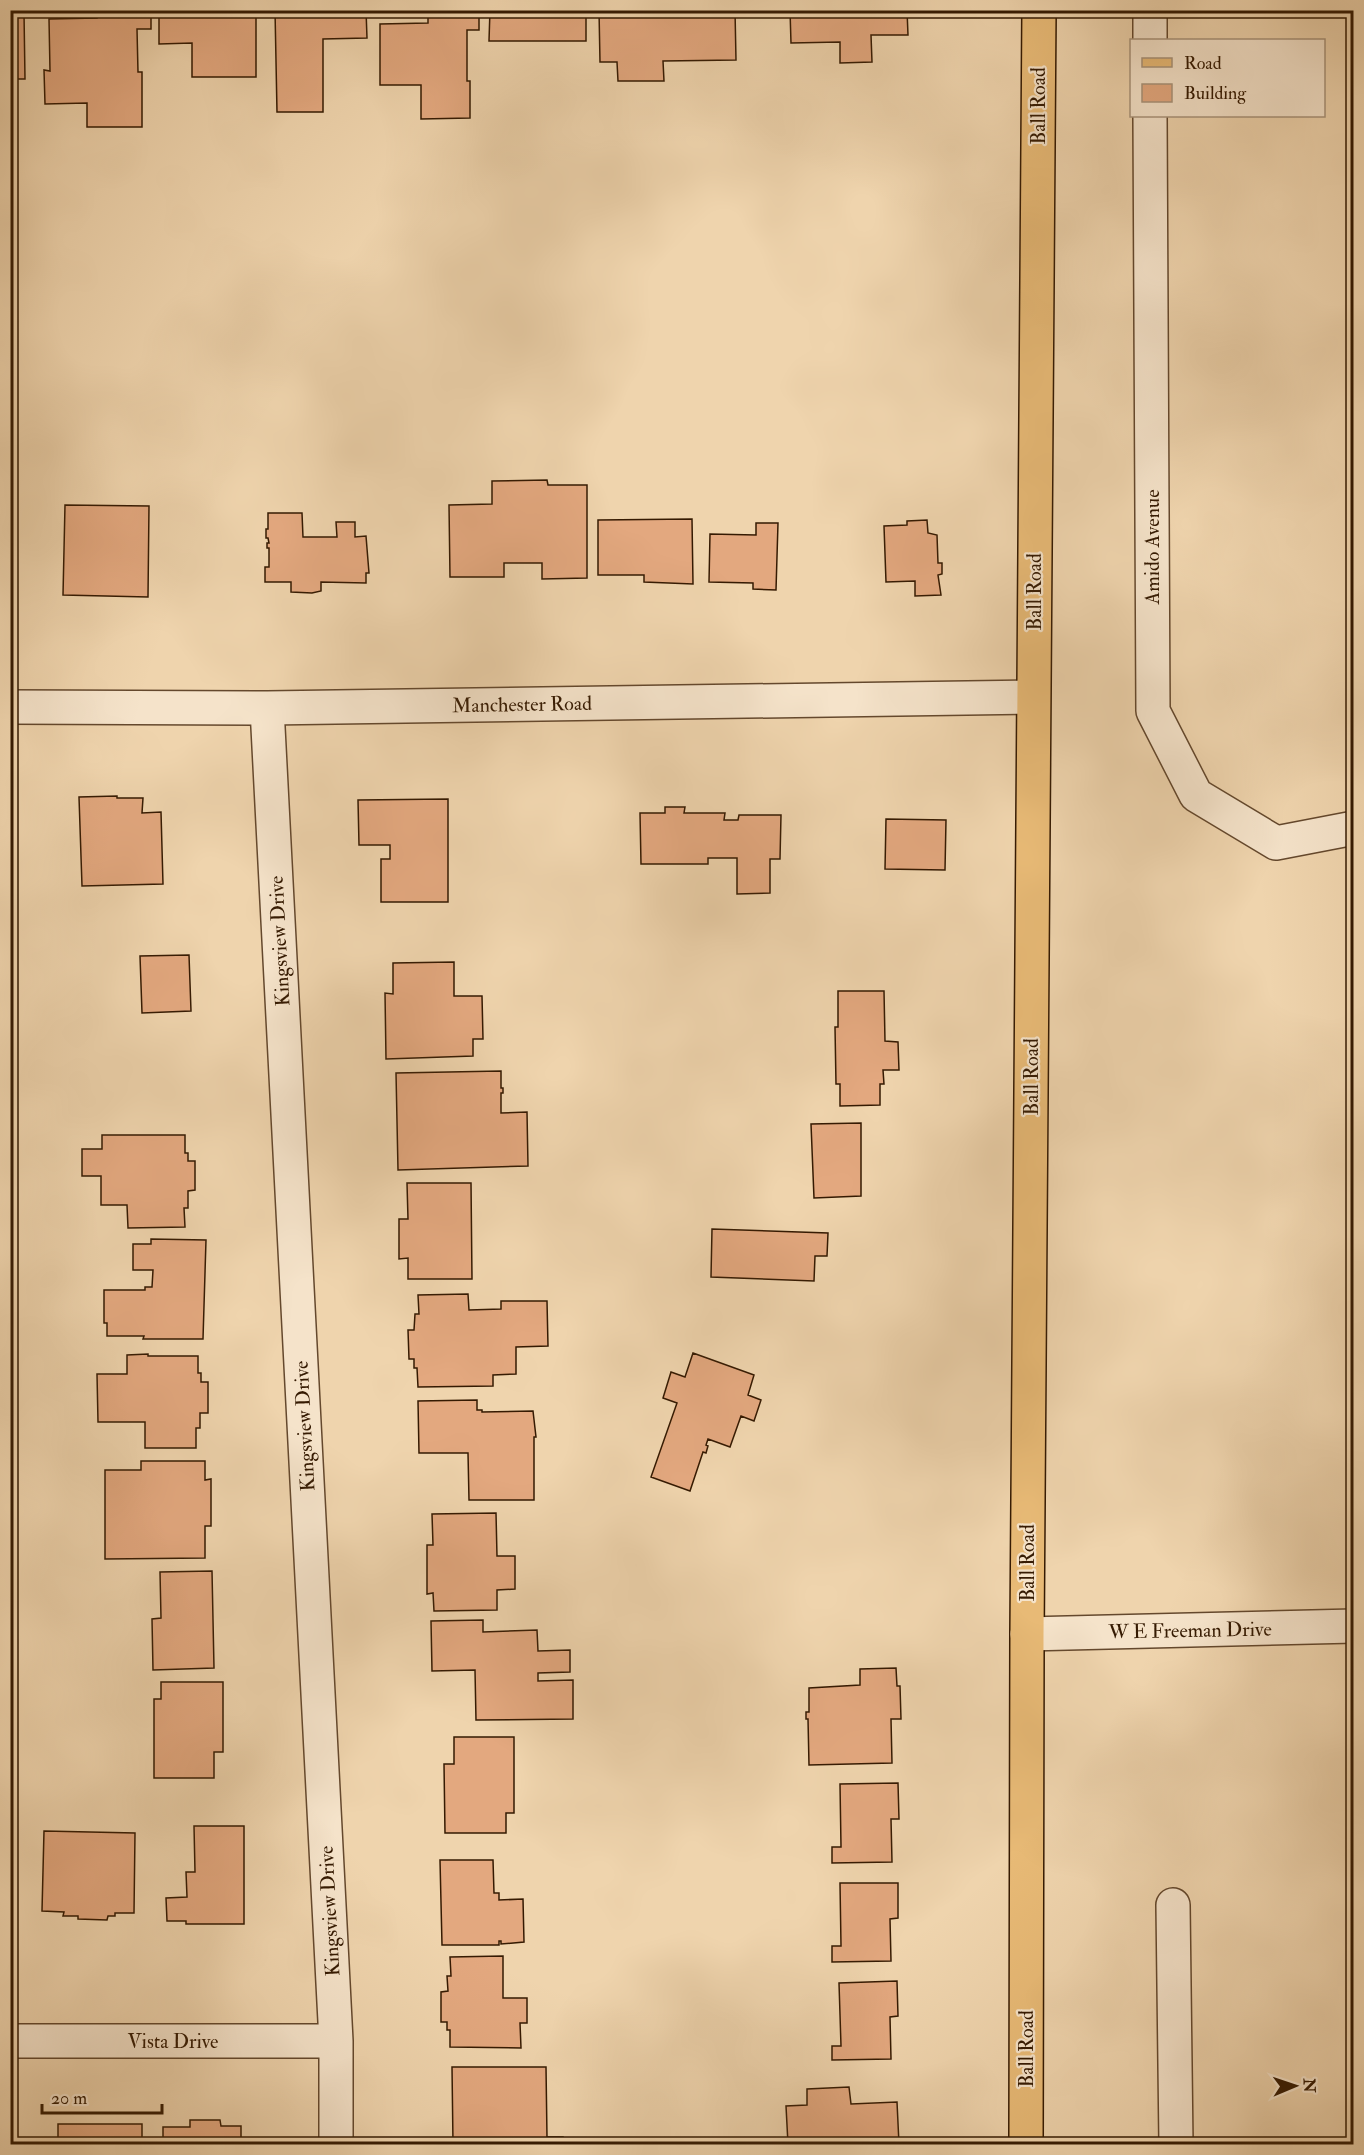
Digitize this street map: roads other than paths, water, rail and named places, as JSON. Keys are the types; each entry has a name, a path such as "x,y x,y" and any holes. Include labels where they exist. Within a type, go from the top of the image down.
{"main road":[{"name":"Ball Road","path":"1026,2145 1027,1634 1039,10"}],"street":[{"path":"1150,10 1150,39"},
{"name":"Amido Avenue","path":"1150,117 1154,711 1196,795 1276,843 1353,828"},
{"name":"Manchester Road","path":"10,707 267,708 1033,697"},
{"name":"Kingsview Drive","path":"267,708 336,2041 336,2145"},
{"name":"W E Freeman Drive","path":"1027,1634 1353,1626"},
{"path":"1173,1905 1176,2145"},
{"name":"Vista Drive","path":"10,2041 336,2041"}]}
